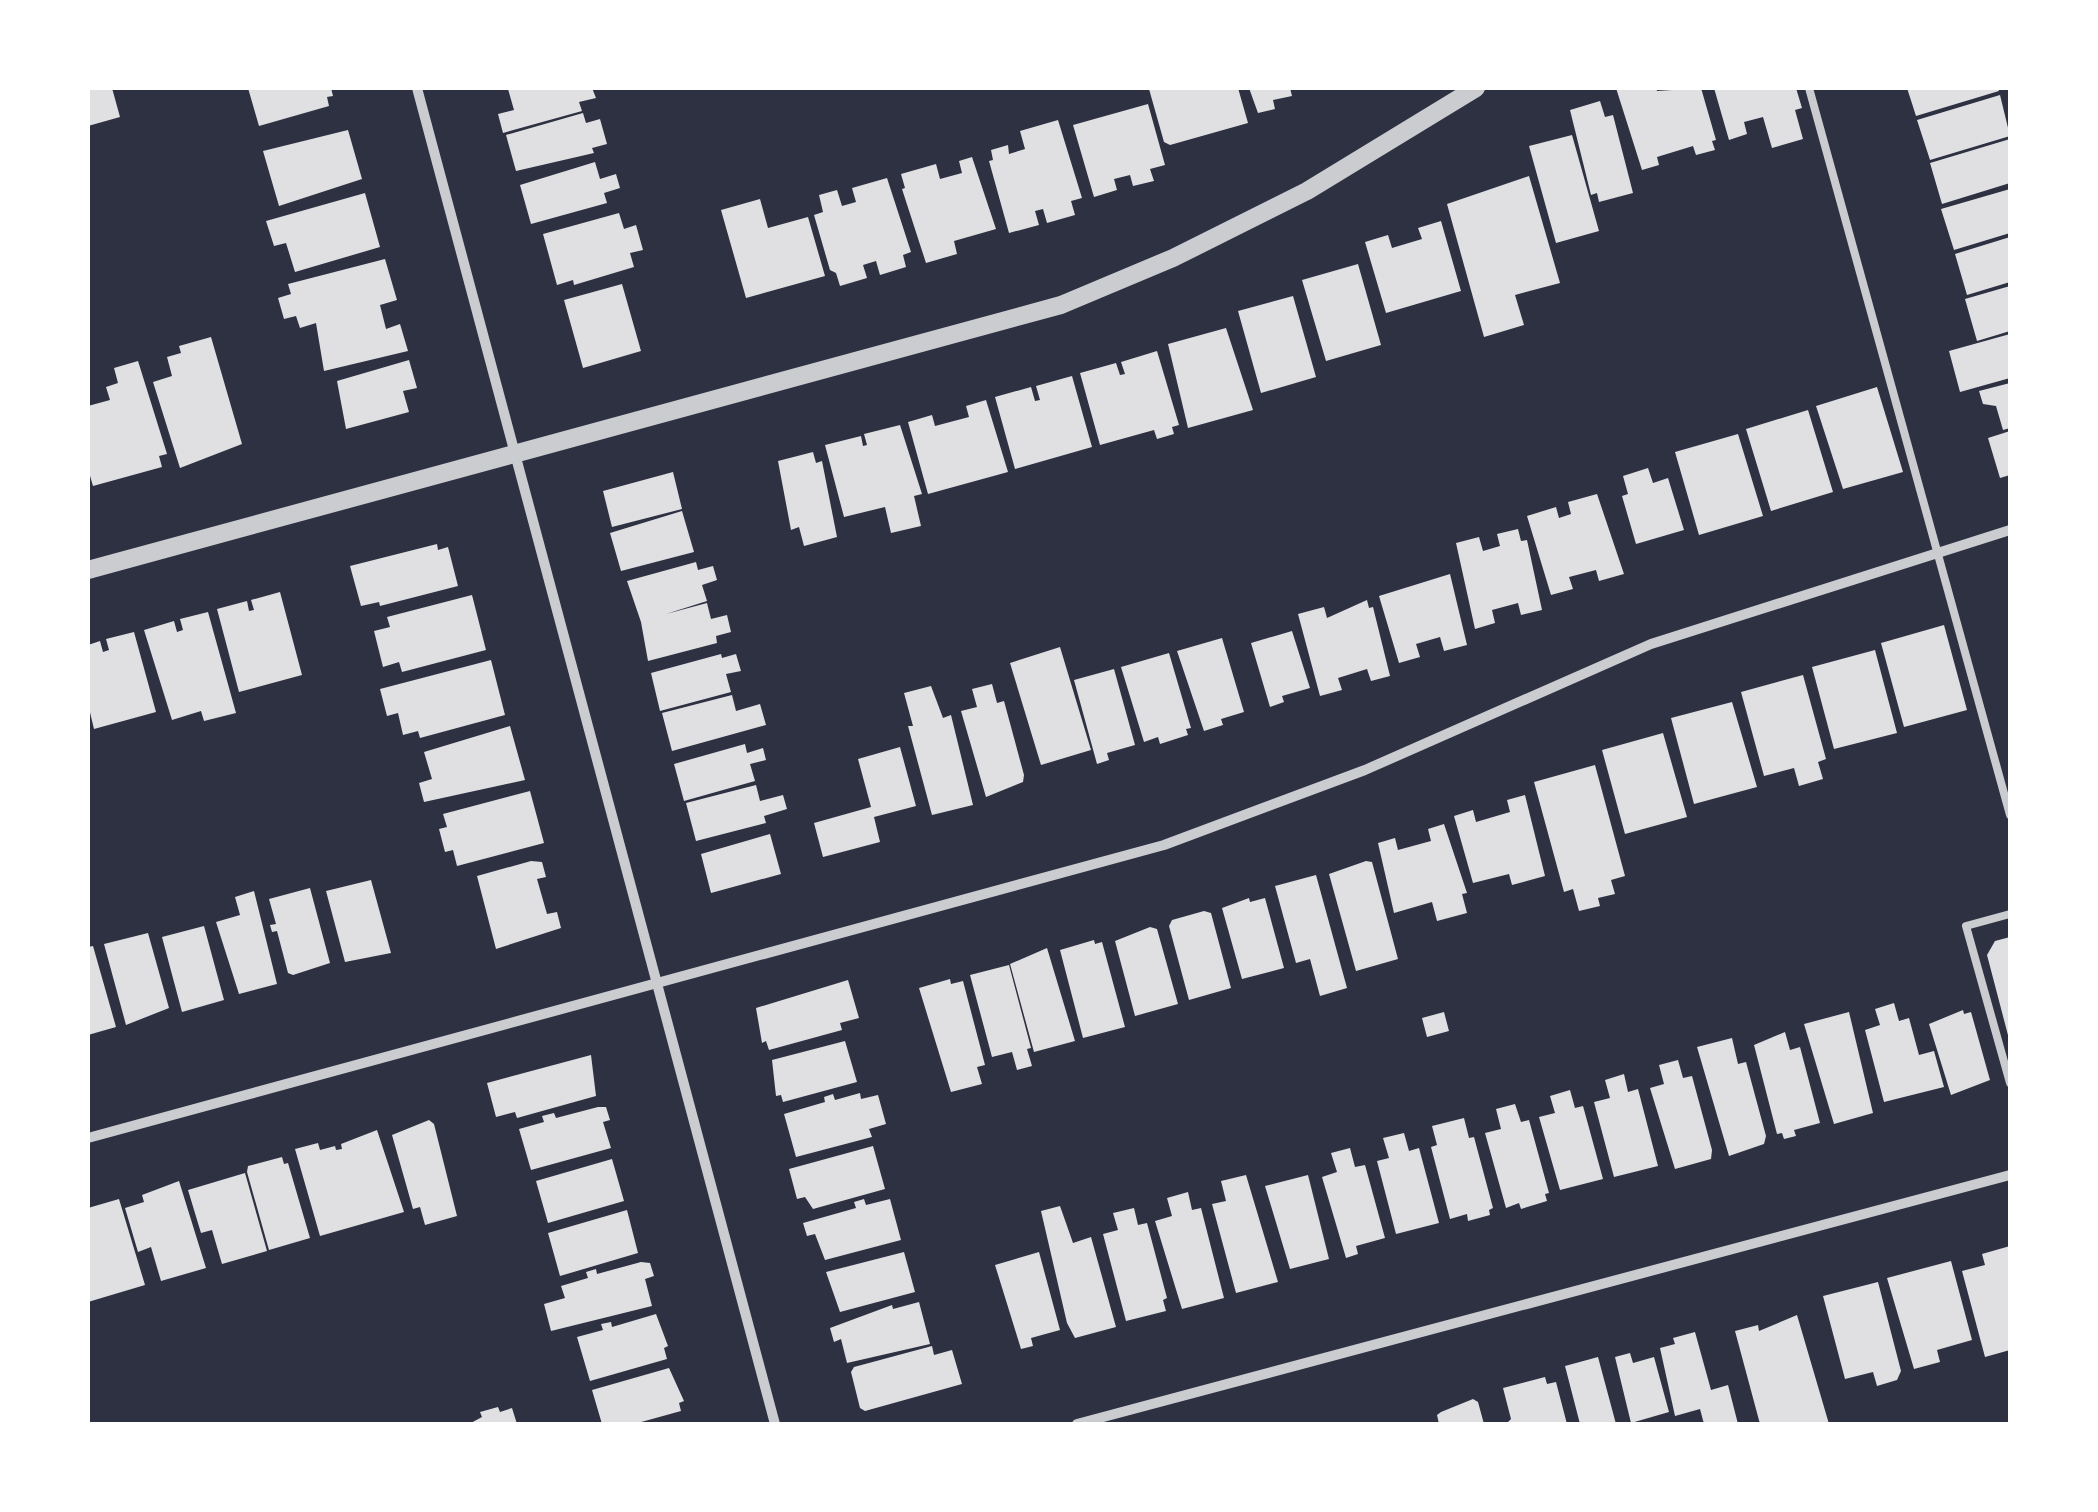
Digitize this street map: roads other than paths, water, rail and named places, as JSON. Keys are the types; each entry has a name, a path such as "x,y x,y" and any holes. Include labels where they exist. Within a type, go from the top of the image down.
{"street":[{"path":"417,88 775,1424"},
{"path":"88,570 1061,304 1172,258 1307,191 1476,88"},
{"path":"88,1138 660,986 1164,845 1365,770 1651,644 1940,548 2010,530"},
{"path":"1078,1424 2010,1176"}],"lane":[{"path":"1809,88 1940,548 2010,814"},
{"path":"2010,914 1966,926 2010,1082"}]}
